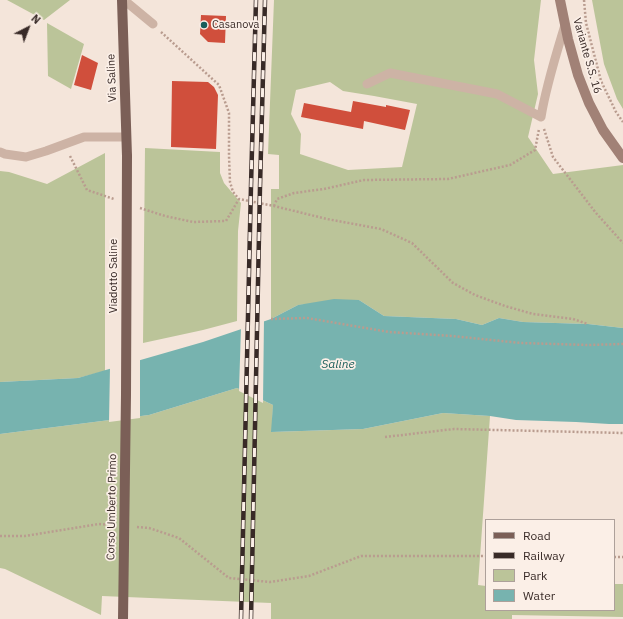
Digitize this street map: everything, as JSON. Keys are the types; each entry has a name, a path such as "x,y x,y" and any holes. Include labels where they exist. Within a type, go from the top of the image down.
{"main road":[{"name":"Via Saline","path":"123,0 127,156"},
{"name":"Viadotto Saline","path":"126,395 127,156"},
{"name":"Corso Umberto Primo","path":"123,619 126,395"}],"street":[{"name":"Variante S.S. 16","path":"560,0 568,40 578,75 589,104 603,130 621,155"}],"lane":[{"path":"123,0 153,24"},
{"path":"367,84 390,74 482,91 497,94 541,118 543,102 552,66 565,25"},
{"path":"0,152 5,154 26,156 46,151 84,137 126,137"}],"path":[{"path":"584,0 586,23 601,81 616,112 623,122"},
{"path":"153,24 219,85 229,113 230,182 233,192 240,199 327,220 382,229 412,243 453,283 475,295 533,314 573,319 588,324"},
{"path":"274,206 277,199 294,193 324,189 364,180 448,179 510,165 535,150 541,118"},
{"path":"541,118 552,157 596,213 623,243"},
{"path":"65,143 87,190 115,200"},
{"path":"136,207 165,216 193,222 226,221 240,199"},
{"path":"271,319 307,318 389,332 452,336 521,343 588,345 623,344"},
{"path":"384,437 454,429 623,433"},
{"path":"0,536 25,536 99,524 113,526"},
{"path":"134,527 149,528 178,538 229,578 270,582 310,576 361,556 485,556"}],"green space":[{"path":"7,0 70,0 44,20"},
{"path":"274,0 541,0 534,60 538,94 528,137 553,174 623,165 623,328 588,324 523,322 499,318 482,325 456,319 384,316 359,300 298,305 271,319 271,189 279,189 279,155 268,154","holes":["330,82 343,91 417,104 402,167 348,170 300,154 301,134 291,114 296,90"]},
{"path":"592,0 623,0 623,109 617,99 604,64"},
{"path":"47,23 84,44 71,89 48,76"},
{"path":"145,148 220,152 220,173 224,183 241,203 238,231 237,321 143,343"},
{"path":"105,153 105,371 78,378 0,382 0,171 9,172 47,184"},
{"path":"237,388 273,405 272,432 363,429 443,413 490,416 478,585 485,586 485,611 615,611 615,584 623,584 623,617 512,615 512,619 271,619 271,603 102,596 101,615 5,569 0,568 0,434 149,415"}],"water":[{"name":"Saline","path":"334,299 359,300 384,316 456,319 482,325 499,318 523,322 588,324 623,328 623,424 516,420 490,416 443,413 363,429 271,432 273,405 237,388 149,415 0,434 0,382 78,378 203,342 271,319 298,305"}],"pier":[{"path":"264,319 263,403 239,391 241,327"},
{"path":"140,358 140,418 109,422 110,367"}],"building":[{"path":"201,15 226,16 225,43 208,42 200,34"},
{"path":"82,55 98,63 91,90 74,85"},
{"path":"172,81 208,82 214,87 218,95 216,149 171,147"},
{"path":"353,101 410,110 405,130 364,121 363,129 301,117 304,103 351,112"}],"railway":[{"path":"241,619 256,0"},
{"path":"251,619 265,0"}],"place":[{"name":"Casanova","path":"204,25"}]}
